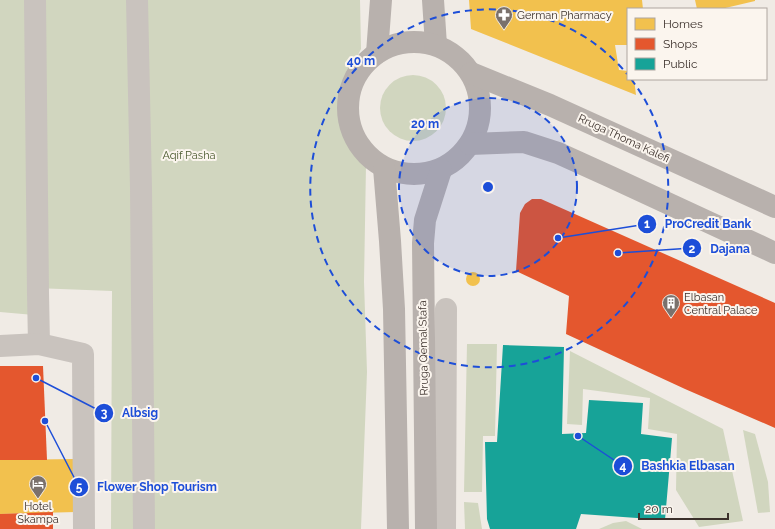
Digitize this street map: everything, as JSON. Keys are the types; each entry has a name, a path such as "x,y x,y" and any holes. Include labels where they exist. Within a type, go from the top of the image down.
{"main road":[{"path":"377,53 382,6 381,0"},
{"path":"433,0 436,45"},
{"path":"415,41 436,45 450,52 462,61 471,73 478,91 481,109 478,128 470,144 457,159 441,170 422,174 402,174 384,168 370,158 358,144 351,129 348,111 350,90 360,70 367,61 377,53 395,44 415,41"},
{"name":"Rruga Thoma Kalefi","path":"471,73 550,104 775,207"},
{"path":"470,144 524,142 558,153 775,253"},
{"path":"384,168 394,310 398,529"},
{"name":"Rruga Qemal Stafa","path":"426,529 422,243 425,220 441,170"}],"street":[{"path":"35,0 39,344"},
{"path":"137,0 141,188 144,529"},
{"path":"444,529 446,309"},
{"path":"0,346 39,344 83,354 84,529"}],"green space":[{"name":"Aqif Pasha","path":"0,0 360,0 361,49 344,82 344,134 366,165 364,282 367,372 361,529 111,529 112,291 35,288 34,315 0,312"},
{"path":"413,75 425,78 436,85 443,96 446,108 443,120 436,131 425,138 413,141 401,138 390,131 383,120 380,108 383,96 390,85 401,78"},
{"path":"467,344 497,344 495,436 483,436 482,492 464,492"},
{"path":"570,351 723,429 743,521 699,527 676,490 677,434 648,429 650,398 583,389 582,425 567,424"},
{"path":"743,430 755,434 768,482 770,512 758,513"},
{"path":"464,502 478,503 482,529 465,529"},
{"path":"626,521 642,529 599,529 613,523"}],"building: Homes":[{"path":"469,0 642,0 643,8 627,8 627,45 615,45 619,70 627,71 627,80 634,80 636,95 471,29"},
{"path":"695,0 755,0 725,8 697,8"},
{"path":"473,272 478,274 480,279 478,284 473,286 468,284 466,279 468,274"},
{"name":"Hotel Skampa","path":"75,459 76,512 0,514 0,460"}],"building: Shops":[{"name":"Elbasan Central Palace","path":"532,199 541,199 775,303 775,428 685,389 566,334 569,296 516,271 520,213 525,204"},
{"path":"0,366 43,366 47,460 0,460"},
{"path":"53,512 53,529 0,529 0,514"}],"building: Public":[{"path":"503,345 564,347 562,434 586,433 589,400 643,403 641,434 672,438 665,520 581,514 576,529 490,529 487,519 485,442 497,442"}],"place":[{"name":"German Pharmacy","path":"504,30"},
{"name":"ProCredit Bank","path":"558,238"},
{"name":"Dajana","path":"618,253"},
{"name":"Elbasan Central Palace","path":"671,318"},
{"name":"Albsig","path":"36,378"},
{"name":"Flower Shop Tourism","path":"45,421"},
{"name":"Bashkia Elbasan","path":"578,436"},
{"name":"Hotel Skampa","path":"38,499"}]}
